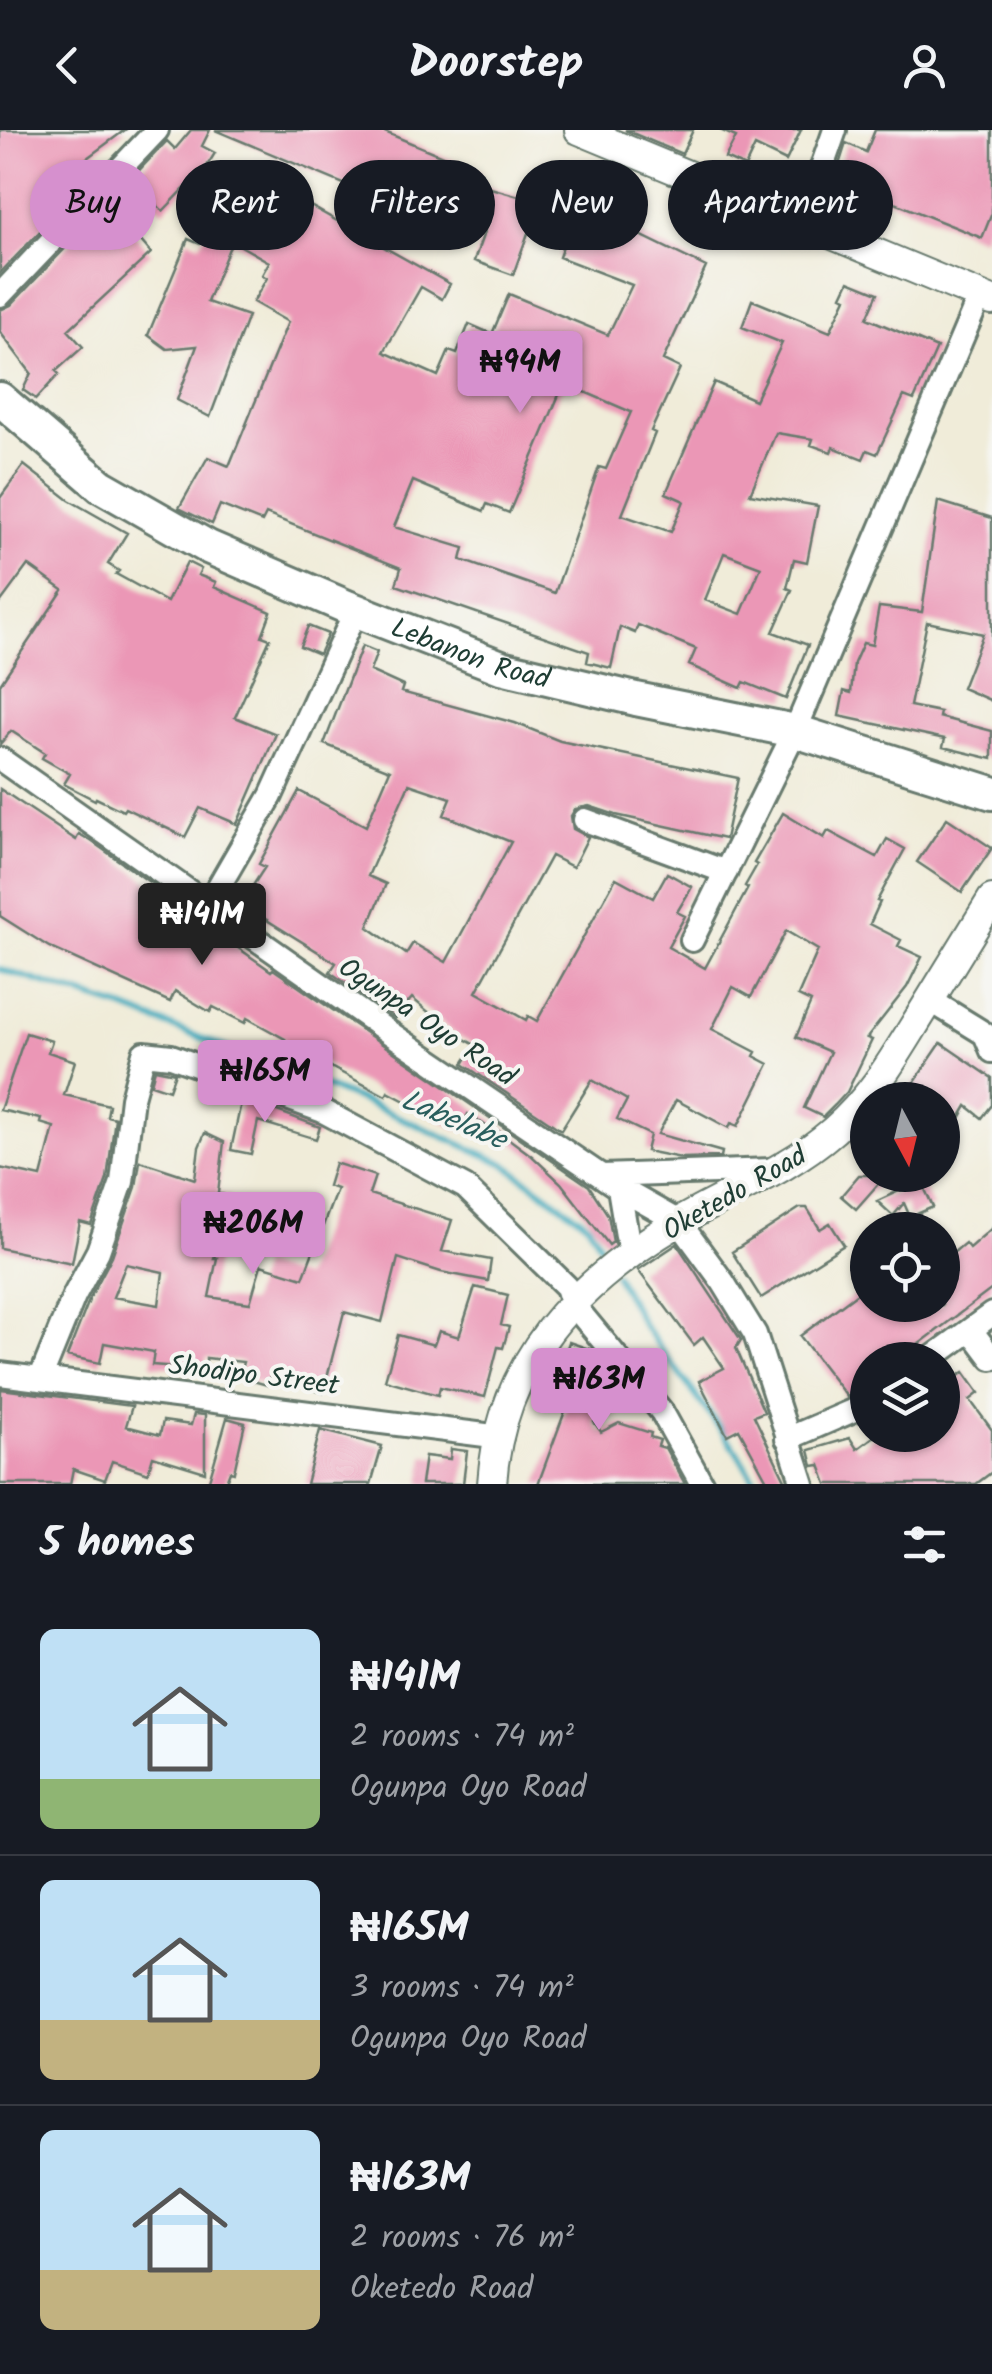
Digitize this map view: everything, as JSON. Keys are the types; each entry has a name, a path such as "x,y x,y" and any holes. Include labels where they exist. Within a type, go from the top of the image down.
{"main road":[{"name":"Lebanon Road","path":"0,399 102,486 208,547 356,610 500,667 794,731 992,793"}],"street":[{"path":"0,295 158,130"},
{"path":"579,130 668,168"},
{"path":"824,160 835,130"},
{"path":"692,940 794,731 986,300 865,250"},
{"path":"208,906 271,796 356,610"},
{"name":"Ogunpa Oyo Road","path":"0,759 610,1182 679,1222"},
{"path":"585,820 726,872"},
{"name":"Oketedo Road","path":"492,1484 519,1375 549,1330 624,1258 679,1222 780,1169 823,1139 872,1094 992,899"},
{"path":"930,1000 985,1034 992,1052"},
{"path":"40,1377 98,1251 122,1182 132,1098 144,1053 171,1056 322,1112 465,1187 577,1299 662,1412 702,1484"},
{"path":"624,1258 610,1182 780,1169"},
{"path":"679,1222 755,1334 803,1484"},
{"path":"954,1342 992,1314"},
{"path":"970,1330 992,1358"},
{"name":"Shodipo Street","path":"0,1374 501,1437"},
{"path":"786,1439 850,1412"}],"building":[{"path":"0,130 125,130 84,160 30,160 30,242 0,273"},
{"path":"191,130 210,130 202,146 215,153 211,160 176,160 176,198 163,211 156,204 156,160 149,160 167,141 175,149"},
{"path":"215,130 380,130 452,160 334,160 334,180 314,172 314,160 287,160"},
{"path":"625,130 693,130 682,154"},
{"path":"720,130 801,130 786,160 755,146 748,160 725,158 736,137"},
{"path":"875,130 992,130 992,213 982,238 893,202 893,160 841,160 846,143 866,152"},
{"path":"495,189 515,195 515,250 522,250 513,275 474,261 478,250 495,250"},
{"path":"314,208 334,219 334,250 389,250 450,284 442,299 421,287 384,352 438,376 449,351 457,354 469,324 492,334 509,294 608,335 632,285 559,257 562,250 648,250 648,239 706,267 663,360 680,368 651,431 655,433 622,515 671,532 684,501 666,493 714,382 755,400 782,343 742,327 752,300 830,332 846,298 842,296 849,281 878,293 867,318 937,348 914,400 904,396 877,454 867,450 863,459 833,447 831,452 811,445 813,439 776,433 750,494 818,506 807,562 794,559 787,588 792,590 773,632 808,645 786,699 744,682 741,688 689,665 696,649 638,625 635,633 620,627 611,668 587,662 589,652 396,585 401,568 266,514 262,522 220,505 212,524 179,508 208,457 229,466 288,322 253,302 267,278 262,275 269,262 248,250 314,250","holes":["564,383 631,412 606,469 599,467 555,593 461,560 464,548 394,527 413,481 484,511 487,504 509,513","724,553 761,567 741,614 705,600"]},
{"path":"64,250 151,253 68,330 83,347 56,371 59,374 36,399 23,390 31,373 0,332 0,310 11,305"},
{"path":"183,250 228,250 207,302 248,316 210,417 177,400 197,346 167,349 148,335"},
{"path":"24,465 69,500 127,533 108,564 119,571 116,574 167,602 187,562 201,569 198,575 216,582 214,587 271,612 262,636 270,639 235,717 276,734 237,824 200,808 185,837 64,784 70,774 42,758 45,753 11,731 0,744 0,684 63,590 28,565 0,603 0,498"},
{"path":"938,501 992,518 992,701 962,688 983,634 927,622 910,706 940,712 939,717 992,731 992,759 943,747 945,739 839,716 844,691 851,693 854,663 863,643 872,645 879,607 922,612"},
{"path":"308,626 328,634 319,654 300,646"},
{"path":"362,646 377,652 370,671 403,686 401,692 515,723 560,741 738,778 725,839 589,806 575,809 571,816 573,829 588,837 573,867 551,856 476,992 526,1020 528,1016 537,1021 616,878 653,898 667,873 692,887 677,912 685,916 668,947 705,968 748,888 745,886 757,865 754,863 783,813 824,838 828,831 877,857 887,839 905,849 877,901 880,902 870,924 901,940 898,946 922,957 907,987 867,1038 872,1040 847,1092 823,1117 804,1108 830,1052 796,1037 811,1002 798,996 818,950 786,931 751,997 733,987 712,1029 756,1052 754,1056 769,1064 738,1126 731,1123 729,1128 676,1100 658,1134 722,1152 721,1157 681,1158 646,1151 650,1135 617,1119 627,1100 592,1080 561,1130 463,1064 475,1045 452,1032 412,998 395,1018 330,972 336,963 241,904 265,867 259,864 299,791 366,826 390,770 324,744","holes":["409,784 451,798 444,815 511,842 446,962 413,943 406,954 368,927 386,884 368,876"]},
{"path":"0,789 76,840 79,834 91,841 155,886 151,892 190,921 273,969 589,1186 608,1215 613,1242 609,1245 561,1183 493,1127 468,1114 459,1130 283,1042 285,1039 247,1018 245,1023 213,1007 210,1012 175,991 170,1002 49,947 0,916"},
{"path":"947,818 992,848 962,892 917,862"},
{"path":"26,1033 52,1041 48,1052 75,1061 64,1095 109,1105 107,1116 115,1118 107,1179 91,1225 80,1222 72,1263 0,1248 0,1168 41,1177 54,1127 40,1123 41,1119 0,1110"},
{"path":"941,1043 992,1078 992,1105 982,1118 967,1106 960,1118 960,1082 914,1082"},
{"path":"155,1069 175,1073 169,1090 151,1084"},
{"path":"242,1098 320,1127 316,1139 258,1121 251,1154 231,1150"},
{"path":"205,1133 224,1142 218,1193 231,1197 214,1258 209,1297 250,1303 261,1265 303,1278 337,1189 328,1186 335,1163 375,1176 369,1194 452,1220 442,1251 491,1260 488,1281 398,1258 382,1322 344,1312 323,1393 270,1376 267,1385 239,1377 243,1362 206,1358 206,1369 152,1365 154,1352 104,1343 100,1363 67,1356 112,1256 136,1187 140,1161 195,1179","holes":["126,1264 163,1272 159,1305 113,1297"]},
{"path":"850,1186 850,1192 871,1192 856,1209 841,1196"},
{"path":"897,1192 926,1192 933,1207 908,1212 904,1203 896,1212 889,1212 877,1201"},
{"path":"800,1208 807,1208 820,1229 830,1223 844,1245 761,1298 732,1252"},
{"path":"992,1228 992,1289 960,1313 960,1247 965,1243 969,1248"},
{"path":"677,1244 741,1340 736,1348 764,1412 754,1416 787,1484 769,1484 739,1429 727,1435 699,1381 724,1368 703,1337 694,1345 638,1270"},
{"path":"475,1287 508,1295 501,1325 509,1327 503,1348 498,1347 485,1397 440,1387 438,1395 385,1380 398,1335 434,1345 439,1331 459,1337"},
{"path":"850,1298 850,1322 948,1322 922,1342 850,1342 847,1397 800,1336"},
{"path":"569,1342 592,1350 611,1374 607,1384 628,1395 594,1422 601,1432 619,1423 651,1433 650,1437 660,1440 658,1446 665,1448 685,1484 538,1484 571,1395 546,1385 554,1362 561,1365"},
{"path":"964,1372 979,1393 970,1400 992,1430 992,1472 976,1484 827,1484 820,1465 813,1466 809,1450 850,1438 850,1452 960,1452 960,1375"},
{"path":"1,1389 132,1406 126,1426 160,1435 163,1421 191,1425 194,1414 205,1415 205,1472 153,1456 148,1473 112,1461 105,1480 73,1469 70,1484 0,1484"},
{"path":"227,1418 245,1423 234,1472 230,1471 225,1484 208,1484"},
{"path":"320,1430 382,1446 371,1484 306,1484"},
{"path":"451,1449 467,1451 463,1484 421,1484 425,1456 450,1459"}],"waterway":[{"name":"Labelabe","path":"0,969 126,1009 360,1100 503,1163 589,1225 609,1263"},
{"name":"Labelabe","path":"615,1274 644,1326 757,1484"}]}
